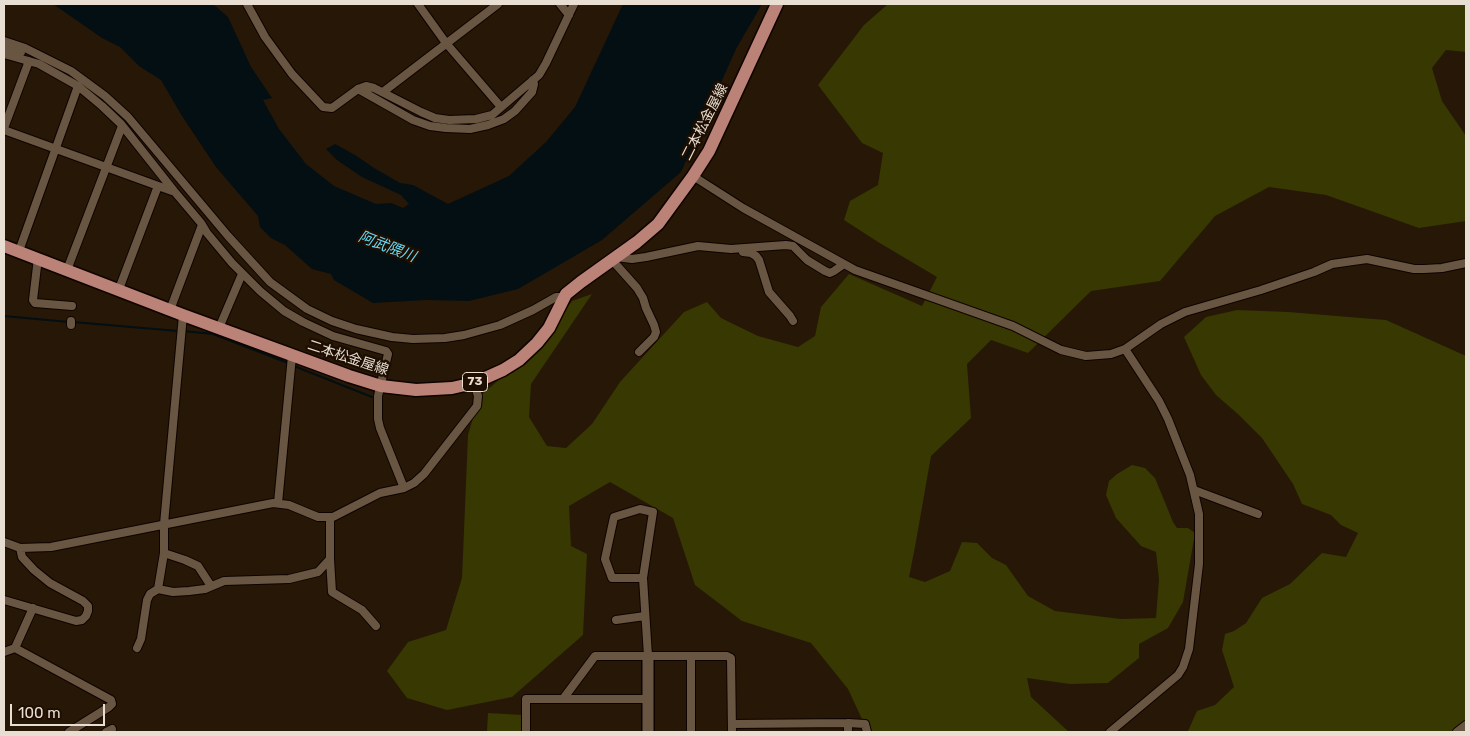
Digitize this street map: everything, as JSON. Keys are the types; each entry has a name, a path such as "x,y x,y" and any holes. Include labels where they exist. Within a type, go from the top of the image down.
{"main road":[{"name":"二本松金屋線","path":"4,246 219,328 292,361 381,386 416,390 452,388 474,383 488,378 519,360 549,328 565,297 581,282 637,242 658,224 709,151 777,4"}],"street":[{"path":"246,4 254,14 265,37 292,74 323,107 332,108 358,89 366,86 383,92 435,118 449,120 463,120 492,114 534,80 543,70 574,4"},
{"path":"418,4 446,43 501,107"},
{"path":"383,92 498,4"},
{"path":"560,4 569,15"},
{"path":"4,40 38,54 70,71 105,96 128,117 228,236 270,282 307,309 332,321 356,329 392,337 413,339 444,338 464,335 500,325 533,310 556,296 565,297"},
{"path":"4,47 22,53 38,54"},
{"path":"4,54 39,64 78,86 102,106 122,126 242,274 278,306 303,322 333,336 386,351 388,354 377,404 380,428 404,488"},
{"path":"29,62 4,129 174,191"},
{"path":"358,89 413,120 430,126 470,129 504,119 516,111 532,92 534,80"},
{"path":"19,251 78,86"},
{"path":"67,270 122,126"},
{"path":"693,176 743,208 844,264 880,280 1013,326 1061,350 1076,355 1111,354 1125,349 1161,324 1185,312 1261,290 1332,264 1366,259 1414,269 1424,269 1442,268 1466,263"},
{"path":"118,289 158,186"},
{"path":"170,310 202,225"},
{"path":"614,259 646,258 698,246 734,249 786,244 793,246 825,272 834,272 844,264"},
{"path":"734,249 736,251 752,253 756,256 769,292 793,321"},
{"path":"38,258 33,300 35,302 72,306"},
{"path":"614,259 643,298 656,332 654,337 639,352"},
{"path":"219,328 242,274"},
{"path":"158,589 164,553 164,524 183,315"},
{"path":"1110,732 1178,675 1184,667 1189,649 1199,564 1200,528 1197,502 1190,475 1168,420 1125,349"},
{"path":"278,503 292,361"},
{"path":"4,542 20,548 53,546 278,503 294,506 318,517 333,517 380,494 404,488 414,483 424,474 477,406 478,396 474,383"},
{"path":"1194,490 1258,514"},
{"path":"643,578 612,578 605,560 614,517 640,509 653,512 643,578 648,656 648,732"},
{"path":"330,517 332,592 362,610 376,626"},
{"path":"4,600 76,621 82,620 88,611 88,606 83,600 50,583 34,570 22,557 20,548"},
{"path":"164,553 198,566 211,586"},
{"path":"136,648 141,639 147,600 150,594 158,589 173,592 189,591 205,589 224,581 289,579 318,572 330,559"},
{"path":"4,652 15,648 33,608"},
{"path":"616,620 646,616"},
{"path":"15,648 112,702 109,707 70,732"},
{"path":"563,699 596,656 727,656 731,658 732,732"},
{"path":"691,656 691,732"},
{"path":"526,732 526,699 648,699"},
{"path":"732,724 848,723 864,724 867,732"},
{"path":"848,723 848,732"},
{"path":"770,724 771,732"},
{"path":"810,724 810,732"},
{"path":"1457,732 1466,725"}],"shaded area":[{"path":"888,4 1466,4 1466,52 1446,50 1432,68 1442,101 1466,136 1466,221 1419,228 1326,195 1269,187 1215,216 1160,281 1091,291 1028,353 991,340 967,364 971,418 931,456 909,577 925,582 950,571 962,542 977,543 992,558 1006,565 1028,596 1055,611 1121,619 1156,618 1159,579 1156,552 1141,546 1116,518 1106,495 1109,481 1132,465 1145,468 1155,478 1177,528 1188,528 1195,533 1183,602 1168,628 1139,644 1139,658 1108,683 1070,684 1027,678 1031,697 1069,732 868,732 848,689 811,643 742,621 695,585 673,518 610,482 569,506 571,546 587,554 583,635 512,697 447,710 407,698 387,671 408,642 446,630 462,578 468,435 479,397 539,345 572,301 592,294 531,384 529,417 547,446 566,448 592,424 620,382 684,312 707,302 721,318 758,336 798,347 815,336 821,307 849,274 922,306 937,277 844,220 850,201 878,185 883,153 862,143 818,85 864,25"},
{"path":"1237,310 1386,320 1466,356 1466,732 1186,732 1197,711 1215,705 1234,687 1222,650 1225,634 1234,631 1246,623 1262,598 1290,584 1322,553 1346,557 1358,533 1341,525 1331,515 1302,504 1293,484 1262,438 1216,395 1201,375 1184,337 1206,317"},
{"path":"488,713 523,715 522,732 487,731"}],"water":[{"name":"阿武隈川","path":"53,4 213,4 228,17 251,67 272,98 263,100 279,129 306,164 334,186 376,204 391,203 403,208 409,204 401,195 362,177 337,160 326,149 335,144 400,183 413,185 448,204 509,176 546,142 575,107 623,4 762,4 736,49 681,172 602,240 518,289 469,301 426,300 373,303 334,280 331,274 312,269 285,245 271,238 260,227 258,216 216,167 161,80 139,66 120,47 102,38"}],"waterway":[{"path":"4,316 69,322"},
{"path":"73,322 178,331"},
{"path":"183,331 213,334 288,363"},
{"path":"294,366 372,397"}]}
